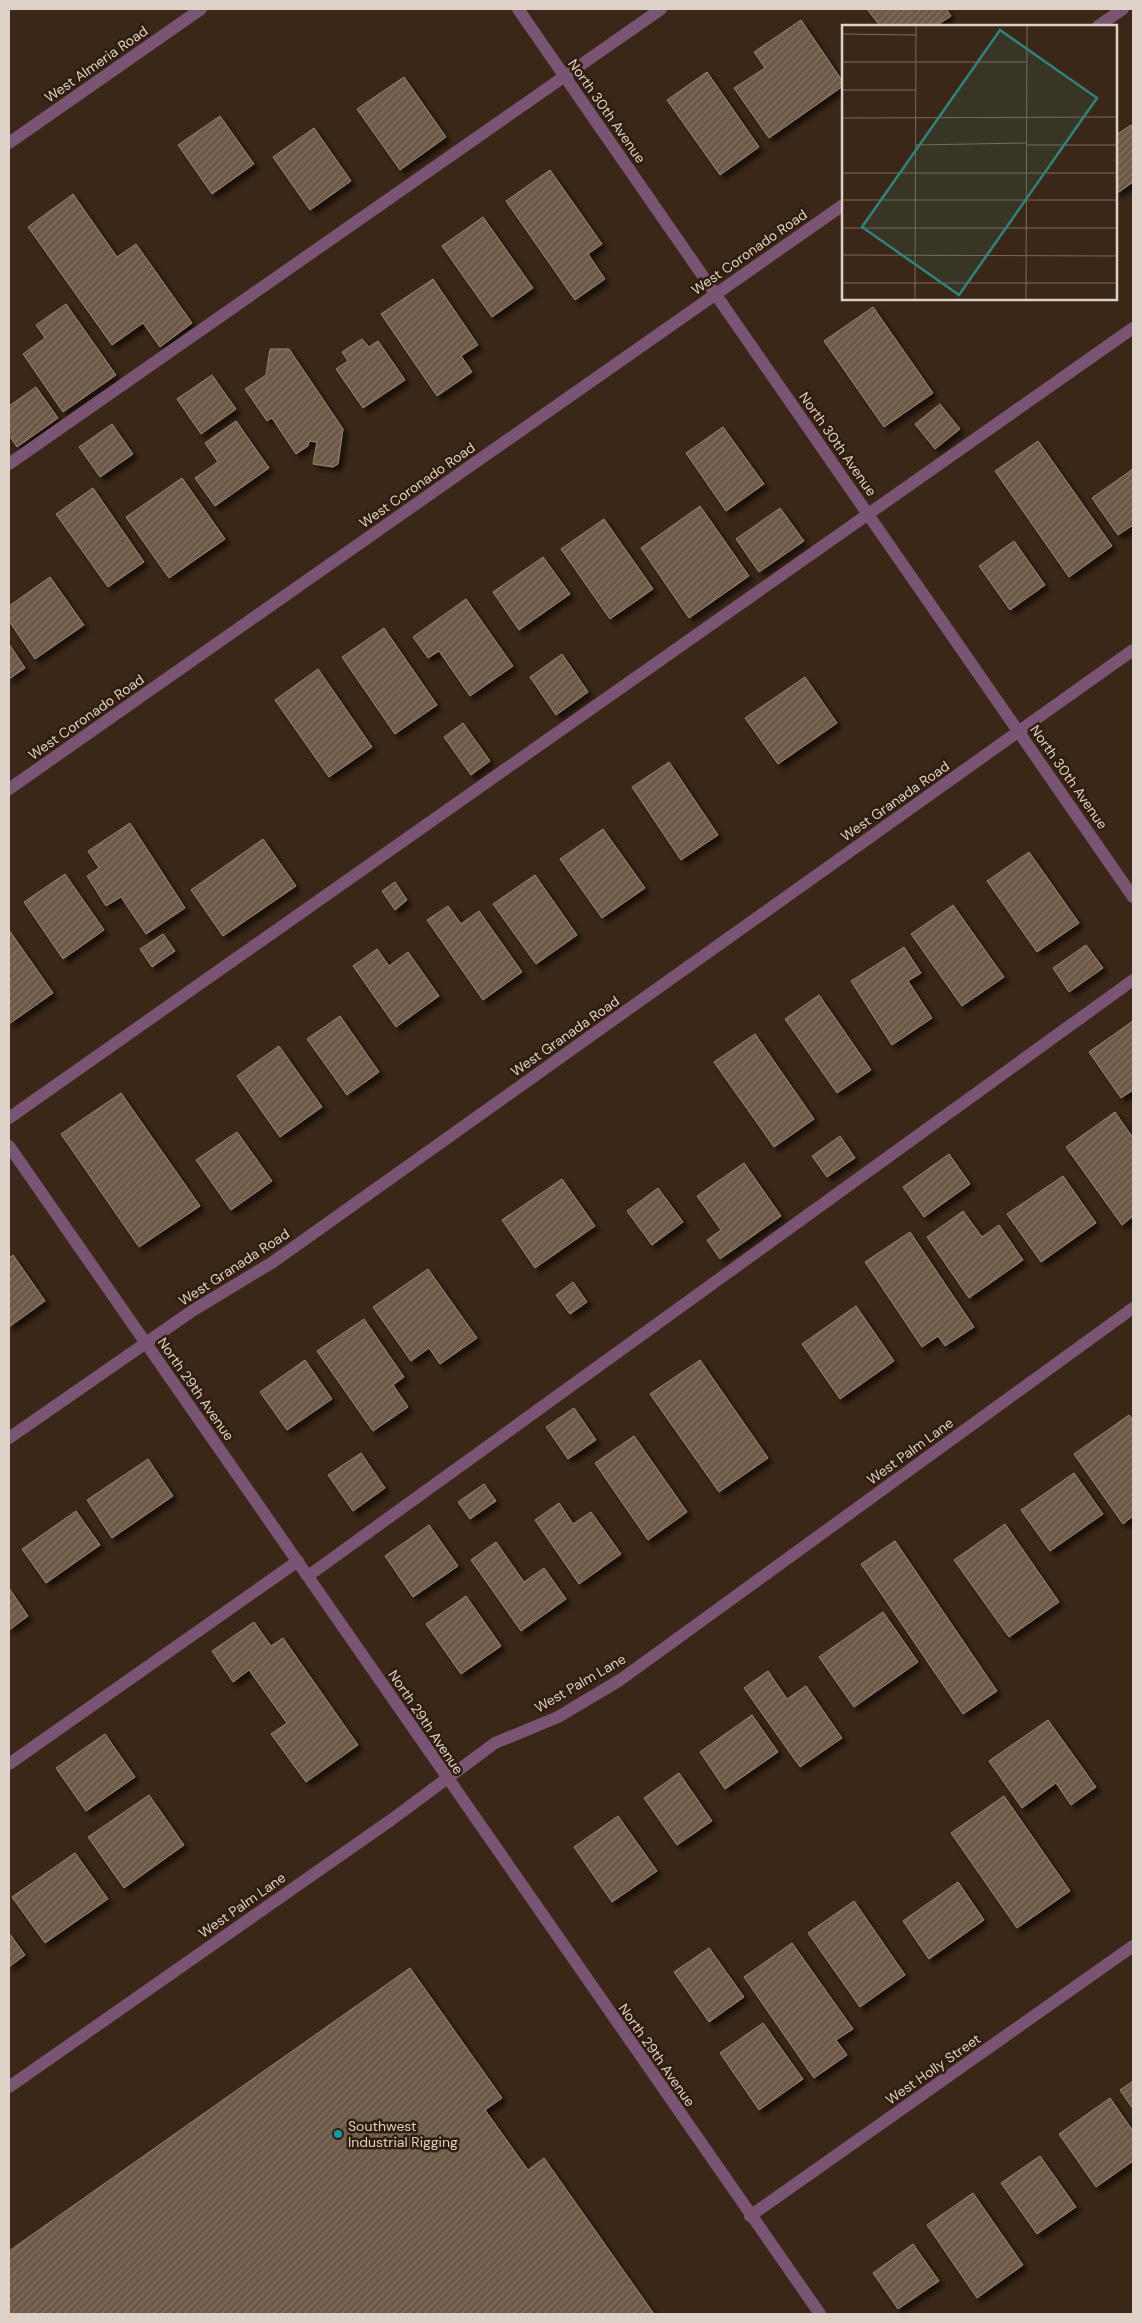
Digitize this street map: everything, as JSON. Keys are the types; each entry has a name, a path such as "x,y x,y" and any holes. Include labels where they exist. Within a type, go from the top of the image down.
{"street":[{"name":"West Almeria Road","path":"9,143 201,9"},
{"name":"North 30th Avenue","path":"518,9 1133,897"},
{"path":"9,464 661,9"},
{"path":"1099,25 1123,9"},
{"name":"West Coronado Road","path":"9,789 842,206"},
{"path":"9,1118 1133,328"},
{"name":"West Granada Road","path":"9,1438 192,1310 273,1262 1133,650"},
{"path":"308,1576 1133,980"},
{"name":"North 29th Avenue","path":"9,1146 750,2216 820,2314"},
{"name":"West Palm Lane","path":"9,2087 384,1825 495,1743 558,1717 620,1680 1133,1308"},
{"path":"9,1764 298,1561"},
{"name":"West Holly Street","path":"750,2216 1133,1946"}],"building":[{"path":"867,9 946,9 951,16 938,25 879,25"},
{"path":"801,20 842,81 842,87 769,138 734,88 765,68 754,52"},
{"path":"707,72 759,147 720,175 667,100"},
{"path":"404,77 446,137 400,170 357,109"},
{"path":"220,116 254,164 212,194 178,145"},
{"path":"1131,125 1133,129 1133,182 1117,193 1117,134"},
{"path":"314,128 351,181 310,210 273,157"},
{"path":"550,170 602,244 588,254 605,279 575,300 506,201"},
{"path":"73,194 117,257 136,244 192,323 160,347 143,323 112,345 28,227"},
{"path":"483,217 533,288 492,317 442,246"},
{"path":"433,279 478,345 461,356 472,372 437,396 381,314"},
{"path":"66,304 116,375 63,412 23,354 45,338 36,325"},
{"path":"873,307 933,393 884,427 824,341"},
{"path":"362,339 369,347 378,341 405,380 363,408 336,369 348,361 342,352"},
{"path":"270,349 289,349 343,429 338,464 333,467 313,464 317,442 309,441 308,446 296,454 272,418 267,421 245,389 266,375"},
{"path":"212,375 236,409 201,434 177,399"},
{"path":"36,387 58,418 17,447 9,435 9,406"},
{"path":"940,404 960,429 935,449 915,424"},
{"path":"236,421 269,468 215,506 195,478 218,462 205,443"},
{"path":"112,424 133,454 100,477 79,447"},
{"path":"723,427 764,484 726,511 686,453"},
{"path":"1038,441 1112,546 1069,577 995,471"},
{"path":"1133,469 1133,525 1118,535 1092,498"},
{"path":"182,478 225,539 169,578 126,517"},
{"path":"93,488 144,562 108,587 56,514"},
{"path":"700,506 749,576 689,618 641,548"},
{"path":"780,508 804,541 759,572 736,539"},
{"path":"604,519 653,589 610,619 561,549"},
{"path":"1014,541 1045,585 1010,610 979,566"},
{"path":"543,557 570,594 519,630 493,592"},
{"path":"50,577 84,625 35,659 9,621 9,606"},
{"path":"466,599 513,666 470,696 439,651 428,658 413,637"},
{"path":"384,628 437,705 395,734 342,657"},
{"path":"9,644 25,668 9,679"},
{"path":"562,654 588,692 556,715 530,677"},
{"path":"318,669 372,747 329,777 275,700"},
{"path":"805,677 837,723 778,764 745,718"},
{"path":"463,723 490,761 471,775 444,737"},
{"path":"669,762 718,835 681,860 632,787"},
{"path":"130,823 185,908 146,934 121,897 106,906 87,876 99,868 88,851"},
{"path":"603,829 645,888 602,918 560,859"},
{"path":"263,839 296,886 223,936 191,890"},
{"path":"1029,852 1079,923 1037,952 987,881"},
{"path":"65,874 104,930 63,959 24,902"},
{"path":"535,875 577,935 536,964 493,904"},
{"path":"395,882 407,900 395,910 382,891"},
{"path":"953,905 1004,977 962,1006 911,934"},
{"path":"448,906 461,924 479,911 522,972 483,1000 427,920"},
{"path":"9,930 53,993 9,1024"},
{"path":"163,934 175,951 152,967 140,949"},
{"path":"1086,945 1103,968 1069,992 1053,968"},
{"path":"904,947 921,973 908,981 932,1018 892,1045 851,981"},
{"path":"377,949 389,966 408,952 439,996 396,1027 353,966"},
{"path":"819,995 871,1070 837,1093 785,1019"},
{"path":"340,1016 379,1072 347,1095 307,1039"},
{"path":"1133,1021 1133,1090 1121,1098 1089,1052"},
{"path":"755,1034 814,1119 774,1147 714,1062"},
{"path":"279,1046 322,1107 280,1137 237,1076"},
{"path":"121,1093 200,1206 139,1247 61,1134"},
{"path":"1115,1112 1133,1138 1133,1216 1122,1225 1066,1147"},
{"path":"237,1132 272,1181 231,1210 196,1160"},
{"path":"840,1136 855,1158 827,1177 812,1156"},
{"path":"949,1154 970,1184 924,1217 903,1187"},
{"path":"744,1163 781,1216 720,1259 707,1240 721,1230 697,1196"},
{"path":"1063,1176 1096,1223 1041,1262 1007,1214"},
{"path":"562,1179 595,1226 535,1268 502,1220"},
{"path":"658,1188 683,1222 652,1245 627,1211"},
{"path":"963,1211 982,1237 999,1225 1023,1260 969,1298 927,1237"},
{"path":"910,1232 974,1327 945,1346 938,1336 922,1347 865,1262"},
{"path":"13,1255 45,1301 9,1327 9,1258"},
{"path":"428,1269 477,1338 440,1364 429,1348 411,1361 373,1307"},
{"path":"573,1282 587,1302 570,1314 556,1295"},
{"path":"856,1306 894,1361 840,1399 802,1344"},
{"path":"364,1319 404,1377 393,1385 408,1407 373,1431 317,1351"},
{"path":"305,1360 332,1399 287,1430 260,1392"},
{"path":"700,1360 768,1458 719,1492 650,1394"},
{"path":"574,1408 596,1440 568,1459 546,1427"},
{"path":"1129,1415 1133,1421 1133,1516 1123,1524 1074,1454"},
{"path":"634,1436 687,1512 648,1540 595,1463"},
{"path":"361,1453 385,1488 353,1511 328,1475"},
{"path":"148,1459 173,1496 112,1538 87,1500"},
{"path":"1074,1473 1103,1514 1050,1551 1021,1510"},
{"path":"484,1484 496,1501 470,1519 458,1502"},
{"path":"559,1503 573,1524 591,1512 621,1554 579,1584 535,1520"},
{"path":"76,1511 100,1545 46,1583 22,1549"},
{"path":"1005,1524 1059,1602 1009,1637 954,1560"},
{"path":"429,1525 458,1566 413,1597 385,1556"},
{"path":"895,1541 997,1691 963,1714 861,1564"},
{"path":"496,1542 524,1582 544,1568 566,1599 521,1631 471,1560"},
{"path":"9,1588 28,1616 9,1630"},
{"path":"466,1596 501,1646 461,1674 426,1624"},
{"path":"883,1612 918,1662 854,1707 819,1657"},
{"path":"254,1622 271,1646 283,1638 358,1745 306,1782 271,1734 287,1723 249,1670 233,1682 212,1651"},
{"path":"768,1671 787,1699 806,1686 842,1738 800,1767 744,1688"},
{"path":"752,1715 778,1752 725,1789 700,1752"},
{"path":"1048,1720 1096,1787 1071,1805 1056,1783 1022,1808 989,1761"},
{"path":"105,1734 135,1777 86,1811 56,1768"},
{"path":"679,1773 712,1821 677,1845 644,1798"},
{"path":"149,1795 184,1845 124,1888 88,1837"},
{"path":"1004,1796 1070,1891 1017,1928 951,1833"},
{"path":"618,1816 657,1871 612,1902 574,1847"},
{"path":"75,1853 108,1899 45,1943 12,1897"},
{"path":"958,1882 984,1920 929,1959 903,1921"},
{"path":"854,1901 905,1975 860,2007 808,1933"},
{"path":"9,1933 25,1955 9,1967"},
{"path":"792,1943 853,2029 836,2040 847,2055 814,2078 744,1977"},
{"path":"709,1948 744,1997 709,2022 674,1972"},
{"name":"Southwest Industrial Rigging","path":"410,1968 502,2098 485,2110 528,2170 544,2158 654,2314 9,2314 9,2251"},
{"path":"763,2023 803,2079 759,2110 720,2053"},
{"path":"1133,2081 1133,2109 1120,2090"},
{"path":"1110,2098 1133,2131 1133,2161 1096,2187 1059,2134"},
{"path":"1040,2156 1076,2207 1037,2234 1001,2183"},
{"path":"973,2193 1023,2265 977,2298 927,2225"},
{"path":"913,2244 939,2281 898,2309 873,2273"}],"place":[{"name":"Southwest Industrial Rigging","path":"338,2134"}]}
